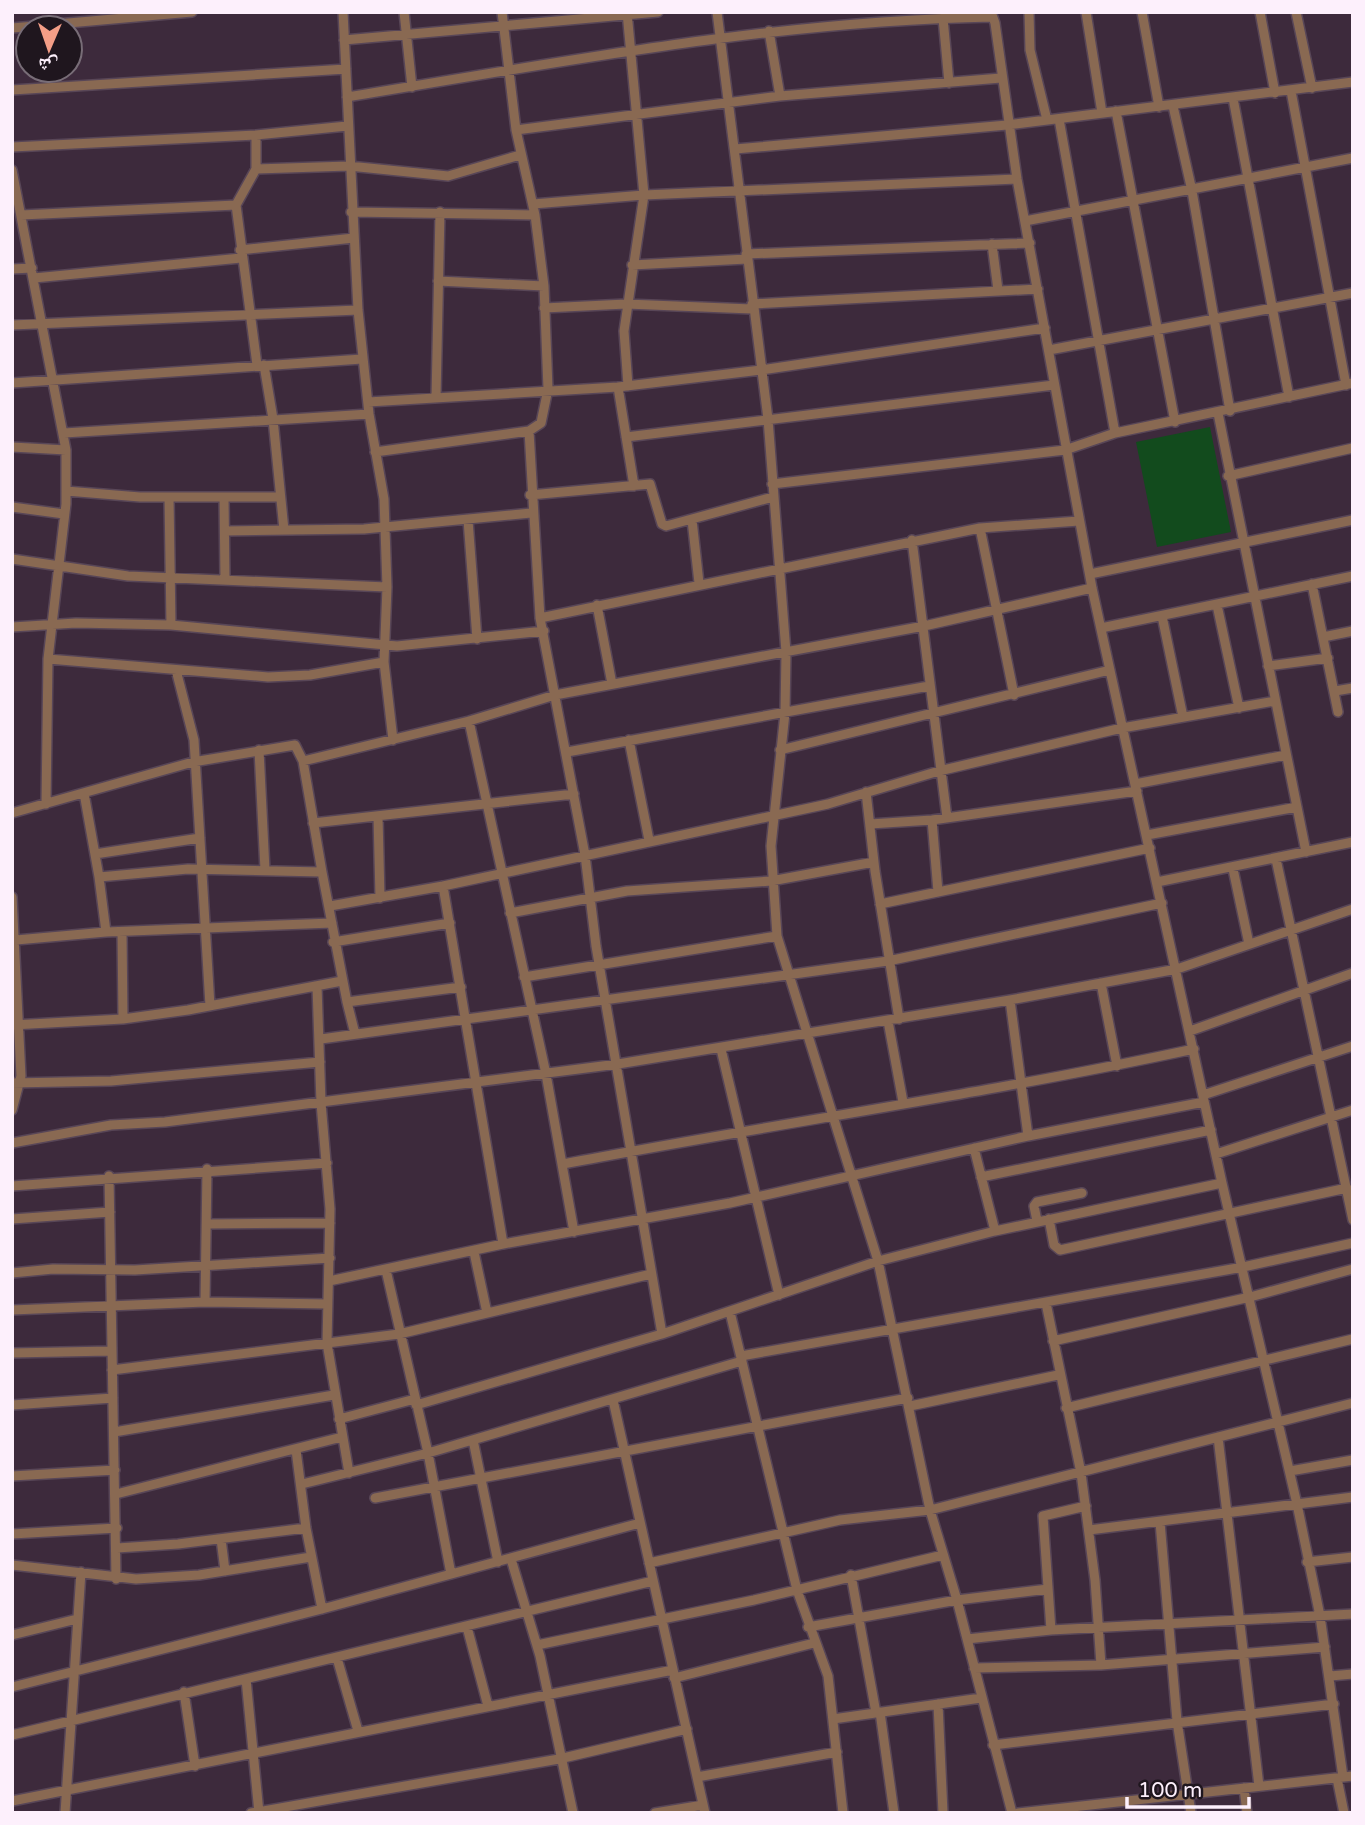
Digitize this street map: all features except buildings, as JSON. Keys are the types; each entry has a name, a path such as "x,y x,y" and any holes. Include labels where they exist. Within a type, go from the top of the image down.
{"street":[{"path":"12,28 192,12"},
{"path":"343,12 358,310 385,528 387,587 384,662 393,740"},
{"path":"404,12 412,87"},
{"path":"374,452 528,431 541,423 548,389 544,286 535,215 516,130 502,12"},
{"path":"345,40 658,12"},
{"path":"717,12 768,419 786,652 785,713 773,814 771,881 777,936 878,1261 930,1510 968,1639 1012,1813"},
{"path":"1029,12 1030,50 1047,120"},
{"path":"1086,12 1102,113"},
{"path":"1142,12 1159,107"},
{"path":"1260,12 1275,93"},
{"path":"1296,12 1312,88"},
{"path":"628,15 634,116 644,195 624,331 626,436 634,485"},
{"path":"347,97 720,36 992,15 1007,125 1092,588 1222,1183 1290,1471 1320,1616 1344,1777 1344,1813"},
{"path":"943,18 949,83"},
{"path":"769,31 780,96"},
{"path":"12,90 346,69"},
{"path":"516,130 780,96 1001,78"},
{"path":"735,149 1007,125 1353,82"},
{"path":"772,484 1065,450 1115,433 1218,414 1350,384 1330,297 1291,91"},
{"path":"1233,98 1289,397"},
{"path":"1173,106 1192,191 1230,411"},
{"path":"1116,111 1175,422"},
{"path":"1059,119 1115,433"},
{"path":"12,147 256,135 347,126"},
{"path":"256,135 256,169 236,205 251,314 273,419 284,530"},
{"path":"256,169 349,166 448,176 520,155"},
{"path":"1026,221 1353,158"},
{"path":"12,170 15,203 21,215 33,273 66,450 66,491 48,659 47,804"},
{"path":"533,204 644,195 1017,179"},
{"path":"21,215 236,205"},
{"path":"351,212 535,215"},
{"path":"436,398 440,212"},
{"path":"12,269 33,273 241,254 354,238"},
{"path":"632,265 1030,243"},
{"path":"992,244 998,290"},
{"path":"438,281 544,286"},
{"path":"544,308 626,304 752,306 1038,289"},
{"path":"1049,350 1353,293"},
{"path":"12,325 358,310"},
{"path":"368,402 623,386 761,370 1045,328"},
{"path":"12,383 362,359"},
{"path":"626,436 1054,386"},
{"path":"64,433 369,414"},
{"path":"1218,414 1228,476 1306,852"},
{"path":"528,431 531,513 540,618 585,855 599,965 633,1151 662,1334"},
{"path":"12,447 66,450"},
{"path":"1228,476 1353,448"},
{"path":"530,495 650,484 664,526 773,498"},
{"path":"66,491 120,497 280,497"},
{"path":"169,497 171,625"},
{"path":"224,497 225,579"},
{"path":"12,507 64,514"},
{"path":"225,531 385,528 531,513"},
{"path":"468,520 477,639"},
{"path":"692,520 699,583"},
{"path":"1090,573 1353,520"},
{"path":"540,618 912,540 980,528 1079,521"},
{"path":"980,528 1014,695"},
{"path":"912,540 947,818"},
{"path":"12,559 107,575 387,587"},
{"path":"1101,628 1353,576"},
{"path":"1312,584 1338,712"},
{"path":"303,761 469,722 555,695 924,626 1092,588"},
{"path":"597,605 612,684"},
{"path":"1217,605 1239,708"},
{"path":"1162,616 1183,717"},
{"path":"12,627 50,624 171,625 386,645 544,631"},
{"path":"1324,636 1353,631"},
{"path":"1268,666 1328,658"},
{"path":"48,659 288,677 384,662"},
{"path":"176,670 192,732 210,1006"},
{"path":"780,750 934,715 1110,670"},
{"path":"567,752 929,685"},
{"path":"1335,691 1353,688"},
{"path":"330,906 443,886 828,804 939,771 1122,728 1275,701"},
{"path":"469,722 545,1074 575,1232"},
{"path":"629,740 649,840"},
{"path":"12,813 193,762 295,745 303,761 330,906 333,942 355,1034"},
{"path":"259,750 265,870"},
{"path":"870,824 947,818 1136,787 1286,755"},
{"path":"84,793 106,932"},
{"path":"866,793 888,961 899,1019"},
{"path":"313,823 574,794"},
{"path":"1147,835 1297,807"},
{"path":"378,816 380,898"},
{"path":"932,820 938,892"},
{"path":"95,854 200,838"},
{"path":"1157,882 1233,869 1353,842"},
{"path":"880,904 1150,848"},
{"path":"1276,859 1353,1220"},
{"path":"510,913 643,889 771,881 874,862"},
{"path":"99,877 200,869 322,872"},
{"path":"1233,869 1249,944"},
{"path":"443,886 503,1244"},
{"path":"12,897 16,1025 16,1083 12,1110"},
{"path":"321,1039 606,1002 888,961 1162,903"},
{"path":"12,1143 111,1125 165,1122 618,1064 1010,1000 1177,969 1353,909"},
{"path":"15,946 106,932 332,923"},
{"path":"333,942 450,923"},
{"path":"122,932 123,1019"},
{"path":"524,977 777,936"},
{"path":"1190,1031 1353,973"},
{"path":"16,1025 123,1019 342,981"},
{"path":"1101,983 1117,1066"},
{"path":"317,986 321,1039 321,1103 330,1223 327,1343 349,1473"},
{"path":"347,1002 461,987"},
{"path":"1010,1000 1028,1136"},
{"path":"888,1021 903,1102"},
{"path":"329,1281 503,1244 756,1197 1204,1098 1353,1046"},
{"path":"722,1049 739,1132 779,1295"},
{"path":"563,1164 903,1102 1020,1084 1194,1049"},
{"path":"16,1083 111,1081 320,1062"},
{"path":"1216,1154 1353,1110"},
{"path":"981,1177 1211,1130"},
{"path":"974,1148 995,1230"},
{"path":"12,1186 109,1176 327,1163"},
{"path":"205,1302 207,1170"},
{"path":"109,1176 109,1304 116,1470 116,1578"},
{"path":"339,1419 416,1402 662,1334 878,1261 995,1230 1222,1183"},
{"path":"1049,1219 1054,1245 1060,1250 1347,1188"},
{"path":"1037,1221 1034,1206 1037,1202 1082,1193"},
{"path":"12,1219 110,1212"},
{"path":"206,1224 330,1223"},
{"path":"302,1484 428,1453 613,1400 741,1359 1243,1267 1353,1243"},
{"path":"474,1252 487,1313"},
{"path":"12,1272 53,1269 110,1271 330,1258"},
{"path":"1053,1341 1250,1297 1353,1269"},
{"path":"386,1270 428,1453 451,1574"},
{"path":"112,1370 399,1334 651,1274"},
{"path":"12,1310 205,1302 327,1304"},
{"path":"1046,1303 1058,1375 1086,1506 1101,1665"},
{"path":"730,1312 797,1590 808,1627 828,1676 843,1813"},
{"path":"1066,1408 1353,1339"},
{"path":"12,1353 110,1351"},
{"path":"375,1498 757,1424 909,1402 1058,1375"},
{"path":"114,1432 334,1395"},
{"path":"12,1405 113,1398"},
{"path":"613,1400 704,1809 655,1813"},
{"path":"649,1563 840,1520 930,1510 1081,1474 1353,1403"},
{"path":"116,1494 342,1437"},
{"path":"1218,1437 1259,1786"},
{"path":"472,1440 498,1562"},
{"path":"296,1450 306,1528 321,1609"},
{"path":"1290,1471 1353,1460"},
{"path":"12,1476 116,1470"},
{"path":"1089,1530 1353,1497"},
{"path":"1051,1630 1043,1516 1086,1506"},
{"path":"1160,1522 1177,1721 1191,1813"},
{"path":"12,1687 321,1609 640,1523"},
{"path":"12,1534 117,1528"},
{"path":"117,1548 306,1528"},
{"path":"221,1539 225,1571"},
{"path":"537,1645 797,1590 943,1555"},
{"path":"12,1565 116,1578 176,1577 311,1557"},
{"path":"1307,1562 1353,1557"},
{"path":"511,1559 537,1645 559,1759 573,1813"},
{"path":"65,1813 81,1572"},
{"path":"851,1575 878,1712 894,1813"},
{"path":"12,1735 653,1581"},
{"path":"808,1627 957,1600 1048,1589"},
{"path":"968,1639 1051,1630 1353,1614"},
{"path":"12,1635 77,1619"},
{"path":"467,1627 488,1706"},
{"path":"12,1801 548,1694 674,1674 814,1643"},
{"path":"974,1668 1101,1665 1325,1647"},
{"path":"337,1658 358,1731"},
{"path":"1330,1676 1353,1674"},
{"path":"246,1679 257,1812 559,1759 687,1729"},
{"path":"184,1692 195,1766"},
{"path":"833,1719 981,1698"},
{"path":"938,1704 943,1813"},
{"path":"993,1745 1334,1704"},
{"path":"697,1777 837,1752"},
{"path":"1018,1813 1187,1792 1344,1777"},
{"path":"1244,1788 1247,1813"}],"green space":[{"path":"1210,427 1231,532 1157,547 1136,442"}]}
